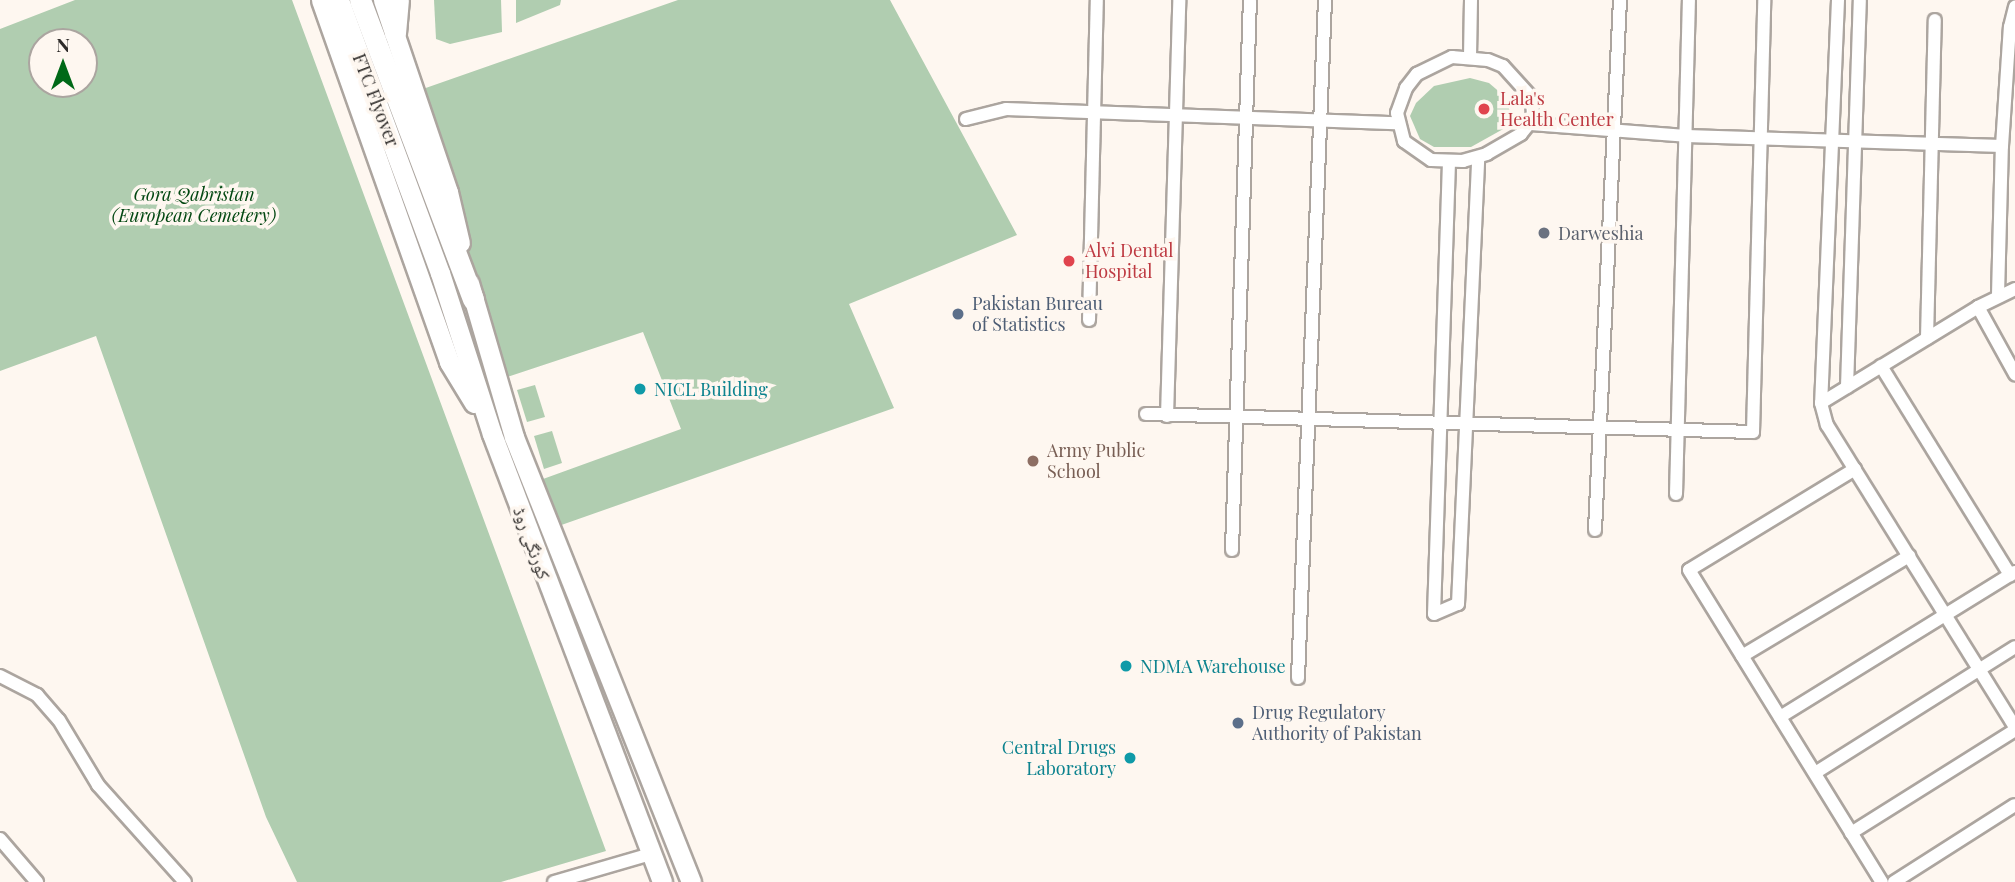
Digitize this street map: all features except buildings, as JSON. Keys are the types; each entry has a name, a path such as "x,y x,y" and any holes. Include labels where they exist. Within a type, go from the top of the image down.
{"highway":[{"path":"360,0 422,197 473,299"},
{"path":"395,33 398,0"}],"main road":[{"path":"321,0 449,362 492,434"},
{"name":"FTC Flyover","path":"339,0 422,197"},
{"name":"کورنگی روڈ","path":"383,0 448,192 473,299 514,437 691,882"},
{"name":"کورنگی روڈ","path":"422,197 492,434 662,882"}],"street":[{"path":"1089,320 1097,0"},
{"path":"1167,416 1179,0"},
{"path":"1233,550 1250,0"},
{"path":"1298,678 1325,0"},
{"path":"1470,57 1471,0"},
{"path":"1594,530 1620,0"},
{"path":"1676,494 1689,0"},
{"path":"1146,414 1677,432 1753,432 1764,0"},
{"path":"1838,0 1821,403 1827,425 2013,721 1852,833"},
{"path":"1847,387 1860,0"},
{"path":"1998,295 2002,146 2010,27 2015,7"},
{"path":"1927,338 1935,20"},
{"path":"1470,57 1488,60 1517,77 1533,104 1531,124 1512,140 1478,157 1449,162 1414,151 1396,123 1399,104 1418,74 1435,63 1470,57"},
{"path":"966,119 1006,109 1396,123"},
{"path":"1531,124 1686,136 1832,138 2002,146"},
{"path":"1449,162 1434,614 1458,604 1469,425 1478,157"},
{"path":"1821,403 1998,295 2015,289"},
{"path":"1978,307 2015,374"},
{"path":"1780,717 2013,573 1881,366"},
{"path":"1855,469 1689,570 1882,882"},
{"path":"1742,656 1909,556"},
{"path":"1815,773 2015,647"},
{"path":"0,676 37,695 59,720 98,785 185,882"},
{"path":"1894,882 2015,805"},
{"path":"0,839 37,882"},
{"path":"554,882 651,854"}],"green space":[{"name":"Gora Qabristan (European Cemetery)","path":"75,0 292,0 606,851 501,882 297,882 266,817 96,336 0,371 0,29"},
{"path":"434,0 501,0 502,32 450,44 436,39"},
{"path":"516,0 561,0 560,5 516,23"},
{"path":"678,0 890,0 1017,235 849,304 894,408 550,529 532,483 681,429 643,332 498,380 420,90"},
{"path":"1470,78 1489,83 1503,95 1513,118 1505,128 1471,147 1434,147 1420,139 1410,116 1416,103 1434,86"},
{"path":"535,385 545,417 527,422 517,390"},
{"path":"552,431 562,463 544,469 534,436"}],"place":[{"name":"Lala's Health Center","path":"1484,109"},
{"name":"Darweshia","path":"1544,233"},
{"name":"Alvi Dental Hospital","path":"1069,261"},
{"name":"Pakistan Bureau of Statistics","path":"958,314"},
{"name":"NICL Building","path":"640,389"},
{"name":"Army Public School","path":"1033,461"},
{"name":"NDMA Warehouse","path":"1126,666"},
{"name":"Drug Regulatory Authority of Pakistan","path":"1238,723"},
{"name":"Central Drugs Laboratory","path":"1130,758"}]}
